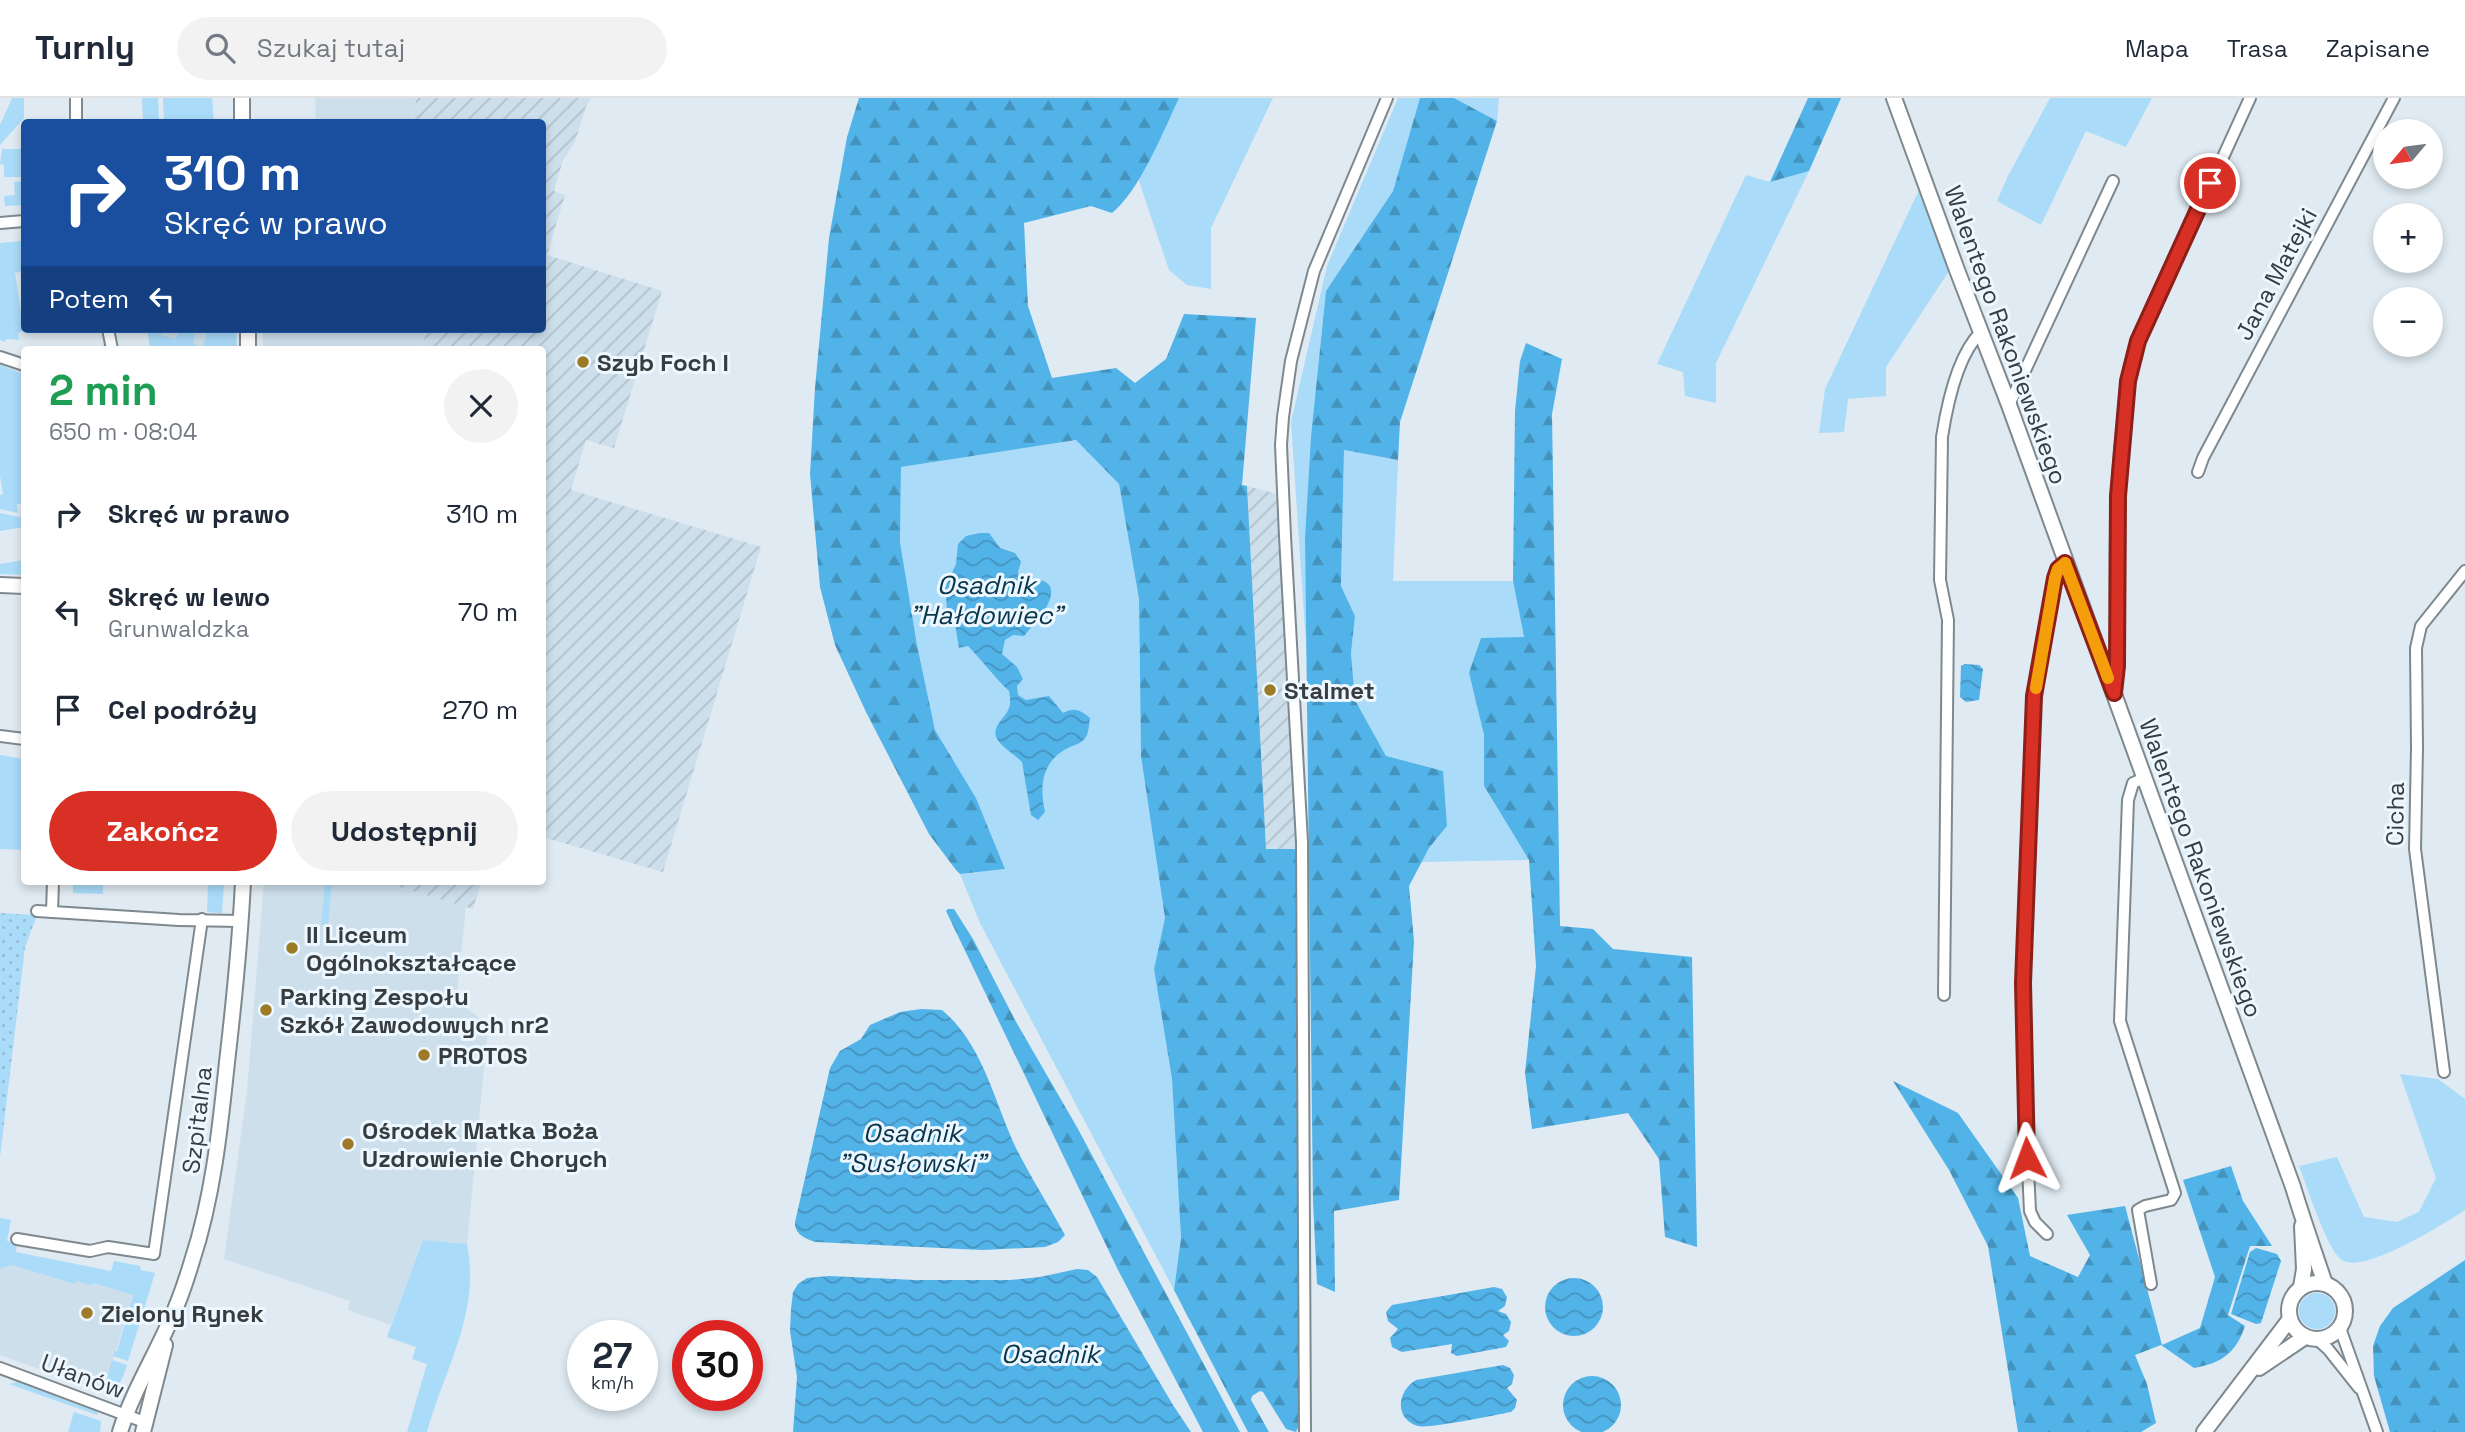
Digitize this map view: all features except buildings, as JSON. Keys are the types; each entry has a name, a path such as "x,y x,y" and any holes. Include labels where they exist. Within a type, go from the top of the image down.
{"street":[{"path":"76,98 76,119"},
{"path":"242,98 243,119"},
{"path":"1305,1432 1302,842 1281,445 1291,361 1311,278 1387,98"},
{"name":"Walentego Rakoniewskiego","path":"1894,98 2114,693 2293,1187 2302,1221 2314,1246 2325,1284"},
{"path":"2114,693 2117,666 2118,496 2128,381 2138,341 2250,98"},
{"name":"Jana Matejki","path":"2198,472 2394,98"},
{"path":"2009,405 2113,181"},
{"path":"0,223 21,221"},
{"path":"1944,995 1948,620 1940,580 1942,437 1945,415 1964,354 1981,332"},
{"path":"0,357 21,364"},
{"path":"2047,1234 2035,1222 2030,1212 2023,983 2034,696 2055,578 2058,569 2065,563"},
{"name":"Cicha","path":"2444,1072 2415,849 2416,648 2420,626 2465,571"},
{"path":"0,585 21,586"},
{"path":"0,736 21,738"},
{"path":"2144,778 2133,783 2128,800 2120,1020 2175,1193 2171,1200 2138,1210 2151,1283"},
{"path":"52,885 52,912"},
{"name":"Szpitalna","path":"145,1427 171,1320 196,1248 214,1171 243,885"},
{"path":"37,911 241,921"},
{"path":"17,1239 90,1251 108,1247 154,1254 202,919"},
{"name":"Walentego Rakoniewskiego","path":"2301,1287 2304,1269 2302,1221"},
{"path":"2249,1375 2311,1338 2330,1336 2340,1328 2344,1317 2343,1300 2337,1291 2325,1284 2301,1287 2289,1305 2290,1319 2295,1329 2311,1338 2328,1349 2361,1390"},
{"path":"2204,1432 2290,1319"},
{"name":"Szpitalna","path":"120,1432 126,1413 171,1320"},
{"path":"2340,1328 2378,1432"},
{"name":"Ułanów","path":"0,1382 2,1369 126,1413 145,1427"}],"shaded area":[{"path":"12,98 24,98 24,118 0,145 0,125"},
{"path":"142,98 158,98 159,119 143,119"},
{"path":"163,98 212,98 214,119 164,119"},
{"path":"315,98 417,98 411,119 316,119"},
{"path":"417,98 592,98 586,106 575,142 563,160 554,191 565,195 547,255 662,291 614,448 586,440 571,490 761,547 663,872 546,838 546,346 422,346 426,333 546,333 546,119 411,119"},
{"path":"1179,98 1273,98 1211,228 1211,289 1187,285 1169,270 1138,178"},
{"path":"1398,98 1420,98 1393,191 1326,291 1311,436 1305,537 1307,660 1291,422 1327,266"},
{"path":"1454,98 1499,98 1497,121"},
{"path":"2050,98 2152,98 2126,147 2086,131 2041,225 1997,201"},
{"path":"2,149 21,149 21,177 4,177 4,165 0,164"},
{"path":"1809,171 1716,363 1716,403 1685,396 1683,372 1657,364 1746,175 1770,182"},
{"path":"21,181 21,205 5,206 4,196 15,195 14,182"},
{"path":"1920,188 1949,271 1886,367 1886,396 1848,399 1844,432 1819,433 1825,389"},
{"path":"21,241 21,272 15,273 21,332 18,333 19,340 6,339 5,342 0,340 0,243"},
{"path":"148,333 161,333 175,339 178,333 190,333 195,336 193,344 200,346 150,346"},
{"path":"155,333 236,333 237,346 157,346"},
{"path":"207,333 236,333 237,346 203,346"},
{"path":"263,333 426,333 422,346 263,346"},
{"path":"0,365 21,373 21,503 17,504 18,513 0,509 0,495 3,494 0,476"},
{"path":"1076,440 1119,484 1139,599 1141,756 1165,918 1154,969 1172,1079 1181,1238 1174,1290 980,923 960,874 1005,869 976,798 935,730 917,645 900,542 901,467"},
{"path":"1344,450 1398,460 1393,581 1513,581 1524,638 1469,673 1484,735 1484,786 1529,860 1421,862 1447,826 1386,756 1355,700 1351,653 1355,616 1341,586"},
{"name":"Stalmet","path":"1247,486 1278,494 1297,849 1266,850"},
{"path":"0,513 21,517 21,528 0,531"},
{"path":"21,560 21,575 0,574 0,564"},
{"path":"0,755 21,758 21,850 0,849"},
{"path":"73,885 103,885 103,894 73,893"},
{"path":"208,885 224,885 222,913 207,912"},
{"path":"264,885 391,885 466,907 456,1002 475,1014 488,1027 467,1244 423,1240 391,1325 348,1310 350,1301 224,1259 247,1091"},
{"path":"325,885 332,885 328,925 321,925"},
{"path":"392,885 480,885 473,909"},
{"path":"0,913 37,915 25,947 0,1157"},
{"path":"2400,1074 2438,1079 2465,1099 2465,1210 2404,1246 2352,1263 2342,1260 2330,1244 2299,1166 2337,1157 2364,1217 2397,1222 2419,1212 2436,1178"},
{"path":"0,1218 11,1220 7,1241 17,1243 16,1252 111,1271 114,1261 140,1266 141,1270 155,1273 128,1361 113,1356 117,1351 133,1295 94,1283 92,1285 76,1281 75,1284 12,1265 0,1268"},
{"path":"423,1240 467,1244 469,1294 459,1340 427,1432 407,1432 427,1364 412,1359 416,1347 387,1337"},
{"path":"2,1258 134,1289 104,1392 0,1355"},
{"path":"2317,1293 2330,1298 2335,1311 2330,1324 2317,1329 2304,1324 2299,1311 2304,1298"},
{"path":"112,1360 127,1365 117,1387 104,1392"},
{"path":"17,1382 98,1412 97,1415 9,1384"},
{"path":"74,1412 101,1421 100,1432 68,1432"}],"green space":[{"path":"859,98 1179,98 1141,176 1132,191 1112,213 1091,206 1024,223 1028,306 1052,378 1116,368 1135,383 1166,359 1184,314 1256,318 1242,485 1247,486 1266,849 1297,849 1302,1418 1296,1432 1286,1429 1260,1391 1252,1396 1251,1400 1269,1432 1248,1432 1174,1290 1181,1238 1172,1079 1154,969 1165,918 1141,756 1139,599 1119,484 1076,440 901,467 900,542 917,645 935,730 976,798 1005,869 960,874 956,870 929,834 835,645 820,587 810,474 829,238 847,137"},
{"path":"1420,98 1454,98 1497,121 1400,422 1398,460 1344,450 1341,586 1355,616 1351,653 1355,700 1386,756 1443,771 1447,826 1429,848 1409,886 1414,941 1399,1200 1334,1211 1335,1292 1317,1284 1313,1201 1305,537 1311,436 1326,291 1393,191"},
{"path":"1808,98 1841,98 1809,171 1770,182"},
{"path":"1526,343 1562,359 1552,414 1560,926 1593,929 1613,949 1692,957 1697,1247 1665,1237 1659,1159 1628,1113 1532,1129 1525,1073 1536,966 1529,860 1484,786 1484,735 1469,673 1481,638 1524,637 1513,581 1515,411 1520,361"},
{"path":"954,909 973,939 1240,1432 1203,1432 1118,1270 946,911"},
{"path":"1893,1081 1958,1113 2018,1198 2030,1256 2078,1277 2090,1255 2067,1215 2125,1206 2162,1345 2200,1328 2215,1277 2183,1180 2231,1166 2243,1201 2272,1246 2250,1246 2228,1315 2245,1326 2232,1350 2220,1360 2194,1368 2161,1345 2135,1355 2147,1384 2156,1423 2141,1432 2018,1432 1988,1246 1949,1170"},
{"path":"2465,1260 2465,1432 2390,1432 2374,1376 2373,1346 2380,1326 2393,1308"}],"water":[{"name":"Osadnik \"Hałdowiec\"","path":"989,533 1000,548 1015,553 1021,562 1018,572 1020,582 1037,580 1050,587 1048,604 1024,636 1013,635 1005,640 1002,654 1017,667 1023,679 1017,686 1018,695 1026,700 1049,696 1063,713 1077,710 1090,718 1084,740 1061,752 1048,766 1042,792 1045,812 1038,820 1031,815 1022,762 996,738 996,728 1009,708 1009,691 968,646 959,648 955,624 947,608 945,588 956,564 958,544 966,536"},
{"path":"1979,665 1983,669 1979,700 1966,702 1960,697 1961,666"},
{"name":"Osadnik \"Susłowski\"","path":"942,1010 956,1023 977,1055 1015,1146 1065,1235 1058,1242 1045,1247 982,1250 816,1242 805,1238 796,1230 795,1222 830,1068 840,1051 861,1039 870,1025 900,1012"},
{"path":"2256,1248 2277,1254 2281,1261 2261,1323 2256,1324 2231,1314 2250,1252"},
{"name":"Osadnik","path":"1077,1269 1088,1270 1097,1277 1191,1432 793,1432 797,1377 790,1331 791,1309 793,1292 798,1284 807,1278 829,1276 1010,1280"},
{"path":"1568,1278 1580,1278 1595,1286 1603,1301 1603,1313 1595,1328 1580,1336 1568,1336 1553,1328 1545,1313 1545,1301 1553,1286"},
{"path":"1494,1287 1502,1289 1507,1297 1505,1306 1498,1311 1506,1314 1511,1322 1509,1331 1503,1335 1509,1341 1506,1347 1457,1356 1451,1353 1452,1344 1402,1352 1392,1347 1390,1338 1398,1329 1388,1321 1386,1312 1392,1305"},
{"path":"1503,1365 1510,1368 1514,1375 1512,1384 1507,1388 1517,1400 1511,1412 1448,1424 1418,1426 1410,1422 1402,1411 1405,1391 1416,1380"},
{"path":"1581,1378 1603,1378 1616,1389 1620,1399 1619,1416 1603,1432 1581,1432 1565,1416 1565,1394"}],"slow traffic":[{"path":"2036,688 2055,578 2058,569 2065,563 2108,678"}],"place":[{"name":"Szyb Foch I","path":"583,362"},
{"name":"Stalmet","path":"1270,690"},
{"name":"II Liceum Ogólnokształcące","path":"292,948"},
{"name":"Parking Zespołu Szkół Zawodowych nr2","path":"266,1010"},
{"name":"PROTOS","path":"424,1055"},
{"name":"Ośrodek Matka Boża Uzdrowienie Chorych","path":"348,1144"},
{"name":"Zielony Rynek","path":"87,1313"}],"route":[{"path":"2027,1158 2023,983 2034,696 2055,578 2058,569 2065,563 2114,693 2117,666 2118,496 2128,381 2138,341 2210,183"}]}
